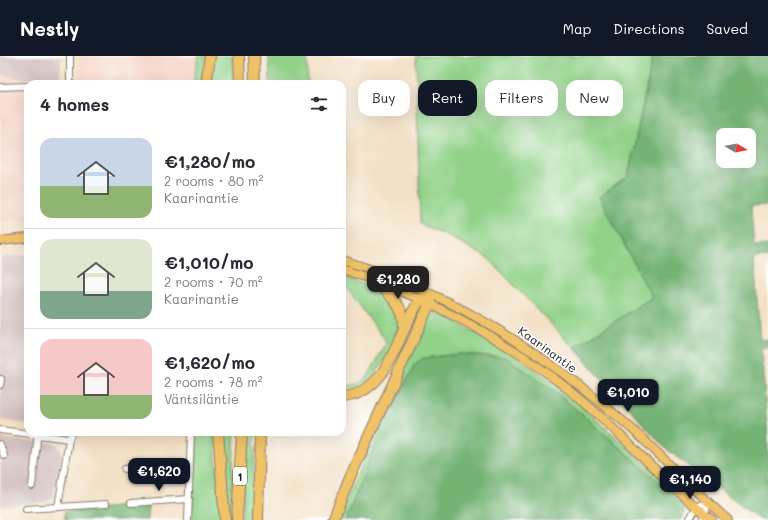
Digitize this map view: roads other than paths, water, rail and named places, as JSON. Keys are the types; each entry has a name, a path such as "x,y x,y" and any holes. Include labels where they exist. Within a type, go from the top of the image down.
{"highway":[{"path":"207,80 210,56"},
{"path":"239,56 240,80"},
{"path":"254,56 255,80"},
{"path":"373,280 398,304 405,318 404,329"},
{"path":"346,395 363,391 377,380 389,363 404,329 426,298"},
{"path":"333,520 426,298"},
{"path":"218,436 225,520"},
{"name":"1","path":"237,520 242,436"},
{"name":"1","path":"258,520 260,436"}],"main road":[{"path":"0,241 24,238"},
{"name":"Kaarinantie","path":"346,261 380,273 426,298 502,342 567,387 617,431 696,506 703,517 712,520"},
{"name":"Kaarinantie","path":"346,270 426,298 500,330 546,361 625,423 728,520"}],"street":[{"path":"70,56 70,80"},
{"path":"0,87 24,86"},
{"path":"0,438 0,430 24,433"},
{"path":"32,486 38,436"},
{"path":"51,436 70,439"},
{"path":"58,507 71,436"},
{"path":"188,520 191,436"},
{"path":"0,444 4,456"},
{"path":"126,469 184,470 190,473"},
{"path":"131,503 189,499"},
{"path":"689,520 696,506 709,502"},
{"path":"703,517 709,502"},
{"path":"26,509 106,504"}]}
